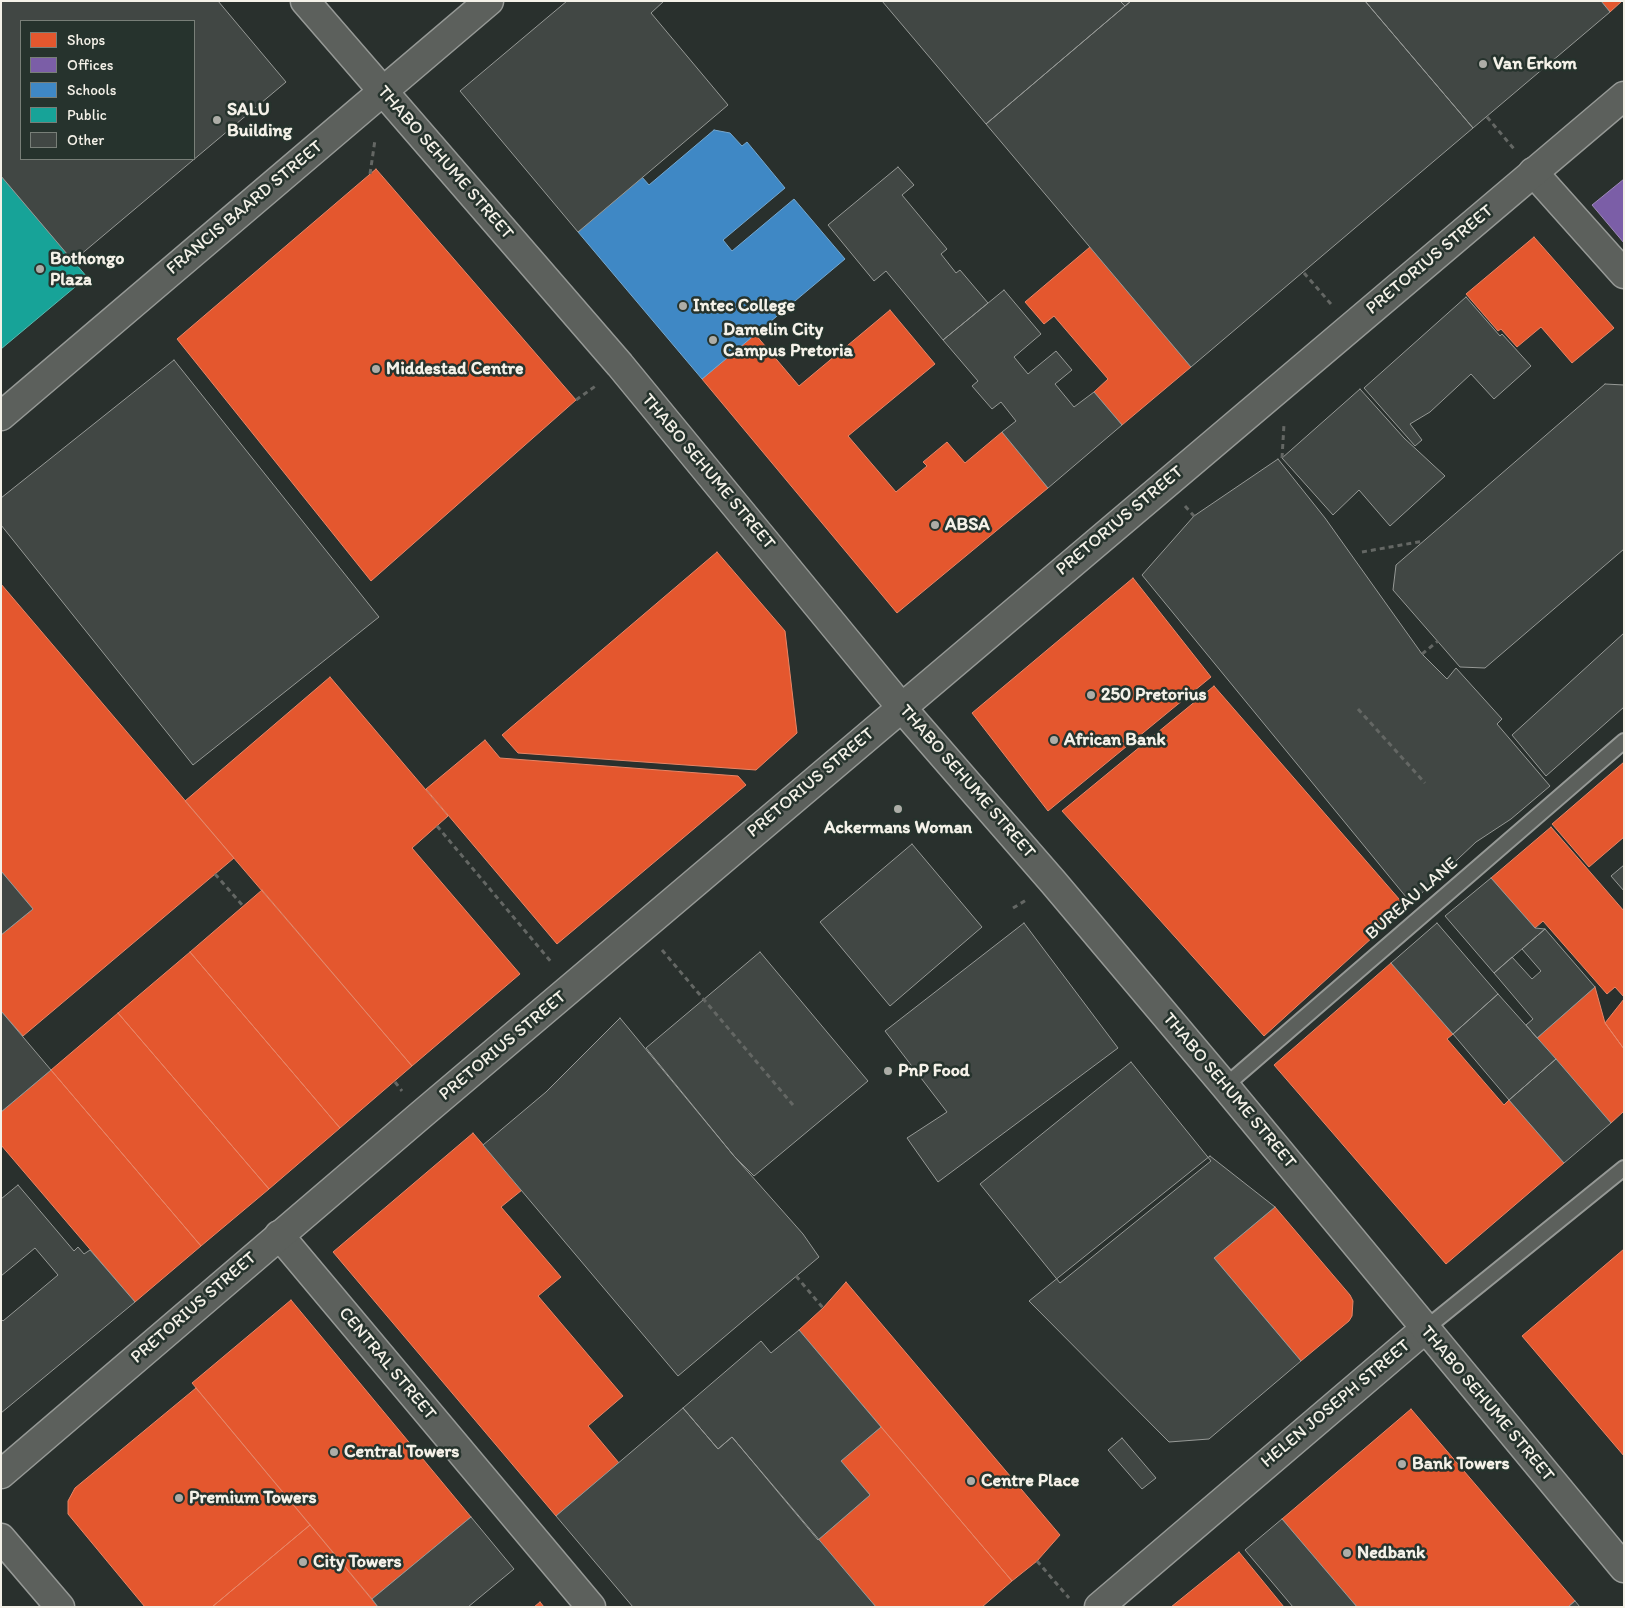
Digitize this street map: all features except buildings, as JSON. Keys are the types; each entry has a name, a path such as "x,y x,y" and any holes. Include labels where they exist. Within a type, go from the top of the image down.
{"street":[{"name":"THABO SEHUME STREET","path":"305,1 620,365 901,706 1054,883 1225,1086 1624,1568"},
{"name":"FRANCIS BAARD STREET","path":"1,416 489,1"},
{"name":"PRETORIUS STREET","path":"1,1474 901,706 1624,96"},
{"path":"1533,172 1624,274"},
{"name":"CENTRAL STREET","path":"279,1235 591,1607"},
{"name":"HELEN JOSEPH STREET","path":"1099,1607 1425,1329"},
{"path":"1,1538 60,1607"}],"lane":[{"name":"BUREAU LANE","path":"1225,1086 1624,741"},
{"name":"HELEN JOSEPH STREET","path":"1425,1329 1624,1168"}],"path":[{"path":"1487,117 1533,172"},
{"path":"1304,273 1350,327"},
{"path":"576,400 583,397"},
{"path":"1362,552 1424,541"},
{"path":"1422,654 1438,641"},
{"path":"1358,709 1425,783"},
{"path":"437,826 572,987"},
{"path":"214,874 243,906"},
{"path":"668,956 792,1105"},
{"path":"796,1276 823,1308"},
{"path":"1037,1560 1071,1600"}],"place":[{"name":"Van Erkom","path":"1483,64"},
{"name":"SALU Building","path":"217,120"},
{"name":"Bothongo Plaza","path":"40,269"},
{"name":"Intec College","path":"683,306"},
{"name":"Damelin City Campus Pretoria","path":"713,340"},
{"name":"Middestad Centre","path":"376,369"},
{"name":"ABSA","path":"935,525"},
{"name":"250 Pretorius","path":"1091,695"},
{"name":"African Bank","path":"1054,740"},
{"name":"Ackermans Woman","path":"898,809"},
{"name":"PnP Food","path":"888,1071"},
{"name":"Central Towers","path":"334,1452"},
{"name":"Bank Towers","path":"1402,1464"},
{"name":"Centre Place","path":"971,1481"},
{"name":"Premium Towers","path":"179,1498"},
{"name":"Nedbank","path":"1347,1553"},
{"name":"City Towers","path":"303,1562"}]}
